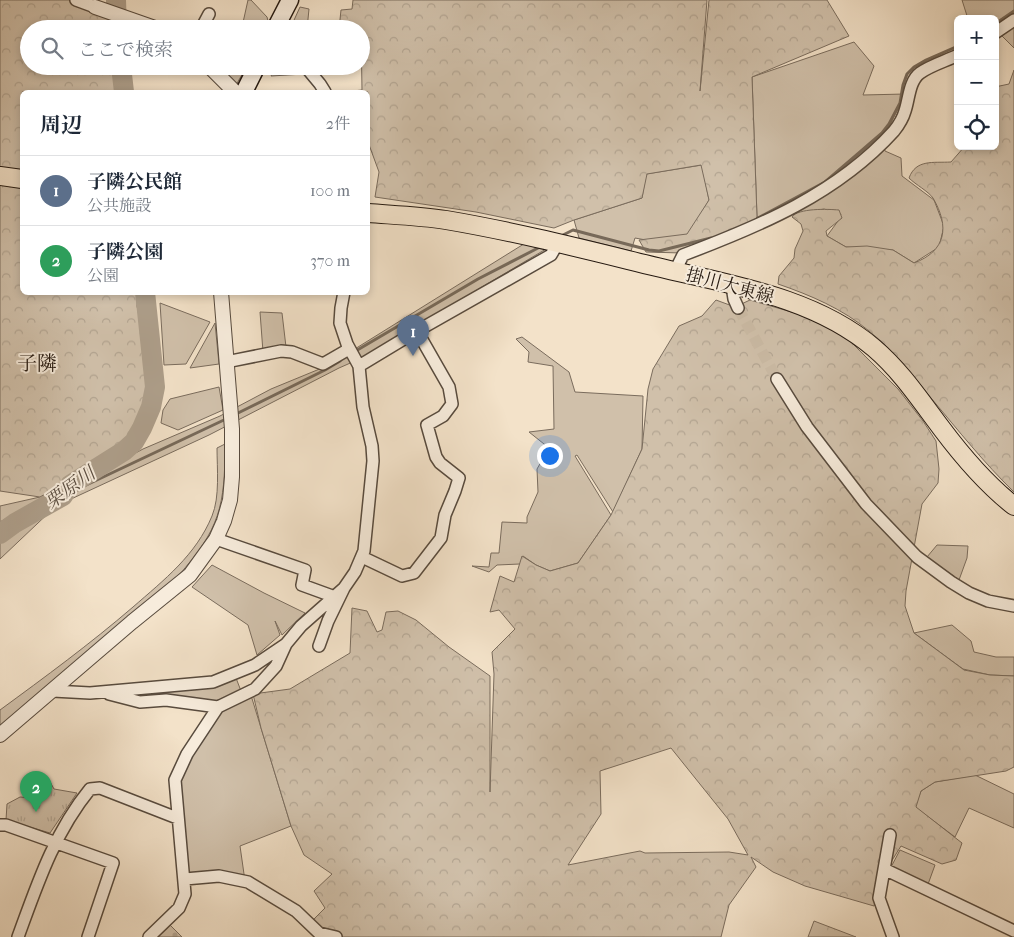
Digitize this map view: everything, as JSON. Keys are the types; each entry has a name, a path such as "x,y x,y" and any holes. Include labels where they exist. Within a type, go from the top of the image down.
{"main road":[{"path":"281,20 290,0"},
{"path":"245,90 252,75"},
{"path":"0,176 20,178"},
{"name":"掛川大東線","path":"370,212 445,220 558,243 788,301 818,313 845,326 875,349 908,383 942,430 986,481 1014,506"}],"street":[{"path":"76,0 131,20"},
{"path":"206,20 209,14"},
{"path":"999,30 1014,20"},
{"path":"674,271 683,255 737,235 807,201 835,183 868,156 895,130 905,112 910,92 919,74 954,57"},
{"path":"218,75 233,90"},
{"path":"312,75 324,90"},
{"path":"226,362 281,351 292,352 323,364 354,357 417,331 551,255 558,243"},
{"path":"732,286 738,308"},
{"path":"0,735 190,575 216,539 230,500 232,477 231,426 221,295"},
{"path":"319,646 328,621 362,557 373,460 372,446 354,357 340,323 340,308 343,295"},
{"path":"362,557 402,576 414,573 441,538 445,515 459,478 436,457 427,425 443,416 452,404 449,387 417,331"},
{"path":"777,380 807,426 866,504 917,557 969,593 988,601 1014,606"},
{"path":"216,539 305,570 302,585 334,597"},
{"path":"149,937 179,908 185,894 175,780 187,754 218,707 255,689 276,666 286,644 301,626 344,588"},
{"path":"53,691 90,693 213,682 255,664 286,644"},
{"path":"101,692 140,702 166,700 218,707"},
{"path":"18,937 55,841 90,789 100,788 177,818"},
{"path":"0,825 6,824 113,863 88,937"},
{"path":"890,835 879,898 893,937"},
{"path":"884,869 1014,932"},
{"path":"185,879 219,876 248,882 296,911 319,933 336,937"}],"green space":[{"path":"0,0 72,0 110,15 111,20 20,20 20,75 118,75 120,90 20,90 20,295 138,295 137,306 145,346 148,409 139,427 130,439 85,471 40,497 0,491"},
{"path":"248,0 251,0 268,20 244,20"},
{"path":"353,0 707,0 700,91 709,0 827,0 849,36 752,77 757,217 742,234 682,253 646,252 639,240 687,234 709,200 701,165 647,174 642,198 554,228 476,212 375,197 379,172 370,147 370,90 362,90 362,75 370,75 370,20 340,20 341,10 352,9"},
{"path":"962,0 1014,0 1014,15 999,25 999,15 967,15"},
{"path":"300,7 309,9 308,20 294,20"},
{"path":"1014,20 1014,48 999,33 999,30"},
{"path":"854,42 874,66 863,95 905,94 882,141 885,151 901,158 902,176 934,200 944,226 939,247 914,263 893,250 846,247 827,236 841,214 824,209 770,219 757,217 752,77"},
{"path":"1014,70 1014,492 992,470 902,363 878,338 837,309 778,284 779,276 794,258 795,249 803,231 801,224 792,217 800,212 821,209 839,210 842,218 826,231 827,236 846,247 867,246 893,250 914,263 933,252 939,245 942,237 942,219 933,198 909,178 912,172 921,165 932,162 951,162 962,150 999,150 999,86 1009,84"},
{"path":"227,75 242,75 236,85"},
{"path":"702,165 709,200 689,235 646,240 635,238 631,251 579,238 574,220 642,198 646,174"},
{"path":"527,242 546,249 364,357 209,435 56,506 0,559 0,506 40,497 89,471 119,462 143,449 220,416 271,389 322,368"},
{"path":"716,300 735,307 750,300 795,313 842,333 898,389 936,441 939,469 938,483 922,504 905,606 914,633 964,670 990,675 1014,676 1014,767 1006,771 935,782 921,791 916,807 962,843 956,860 942,864 901,846 886,870 885,860 874,906 805,886 773,872 751,857 756,867 729,905 721,937 336,937 310,923 325,908 314,891 332,874 304,855 291,826 261,728 253,694 290,689 350,653 352,608 367,611 377,632 382,630 386,612 398,611 416,620 449,647 490,676 490,792 494,674 492,652 515,629 499,610 490,612 500,576 514,582 522,556 550,571 578,563 611,515 642,449 648,389 653,369 679,326 702,316","holes":["671,748 728,819 748,855 729,852 645,853 640,851 568,865 601,814 600,771"]},
{"path":"160,303 210,322 186,364 164,365"},
{"path":"260,312 282,313 286,347 263,352"},
{"path":"215,323 219,364 190,368"},
{"path":"522,337 569,372 575,392 643,396 642,449 613,512 577,455 575,456 611,515 578,563 550,571 536,565 523,556 520,564 497,565 489,572 472,566 489,567 491,553 499,553 502,522 527,523 527,517 538,492 537,469 549,448 529,432 554,429 553,366 528,362 529,352 516,339"},
{"path":"219,387 223,410 178,430 161,423 163,410 170,399"},
{"path":"225,444 224,484 217,516 203,544 192,559 178,576 0,727 0,710 117,621 167,577 188,555 205,530 215,508 218,473 217,448"},
{"path":"23,509 39,512 0,541 0,522"},
{"path":"937,545 968,546 967,558 959,580 927,557"},
{"path":"212,565 305,613 282,635 275,621 280,635 257,655 248,625 192,587"},
{"path":"952,625 971,641 974,652 996,657 1014,657 1014,676 990,675 963,669 914,633"},
{"path":"236,678 241,691 219,703 159,697 158,689"},
{"path":"250,692 291,826 240,846 245,881 189,879 175,783 218,707"},
{"path":"975,775 1014,794 1014,828 969,808 955,837 915,807 921,791 935,782"},
{"path":"48,778 54,789 77,793 50,833 6,820 7,804 20,797 45,799"},
{"path":"900,850 935,865 927,887 890,869"},
{"path":"814,921 856,937 808,937"},
{"path":"169,924 182,937 152,937"}],"waterway":[{"name":"栗原川","path":"116,0 117,20"},
{"path":"999,21 1014,11"},
{"path":"758,218 825,182 882,133 900,103 907,74 926,60 954,48"},
{"name":"栗原川","path":"122,75 124,90"},
{"path":"563,235 573,230 659,251 711,238"},
{"path":"354,352 478,279 538,248"},
{"name":"栗原川","path":"0,534 15,523 63,496 70,485 124,451 134,442 151,407 155,387 145,295"},
{"path":"234,415 340,361"},
{"path":"63,496 226,419"}],"tunnel":[{"path":"738,308 777,379"}],"place":[{"name":"子隣公民館","path":"413,356"},
{"name":"子隣公園","path":"36,812"}],"district":[{"name":"子隣","path":"37,363"}]}
